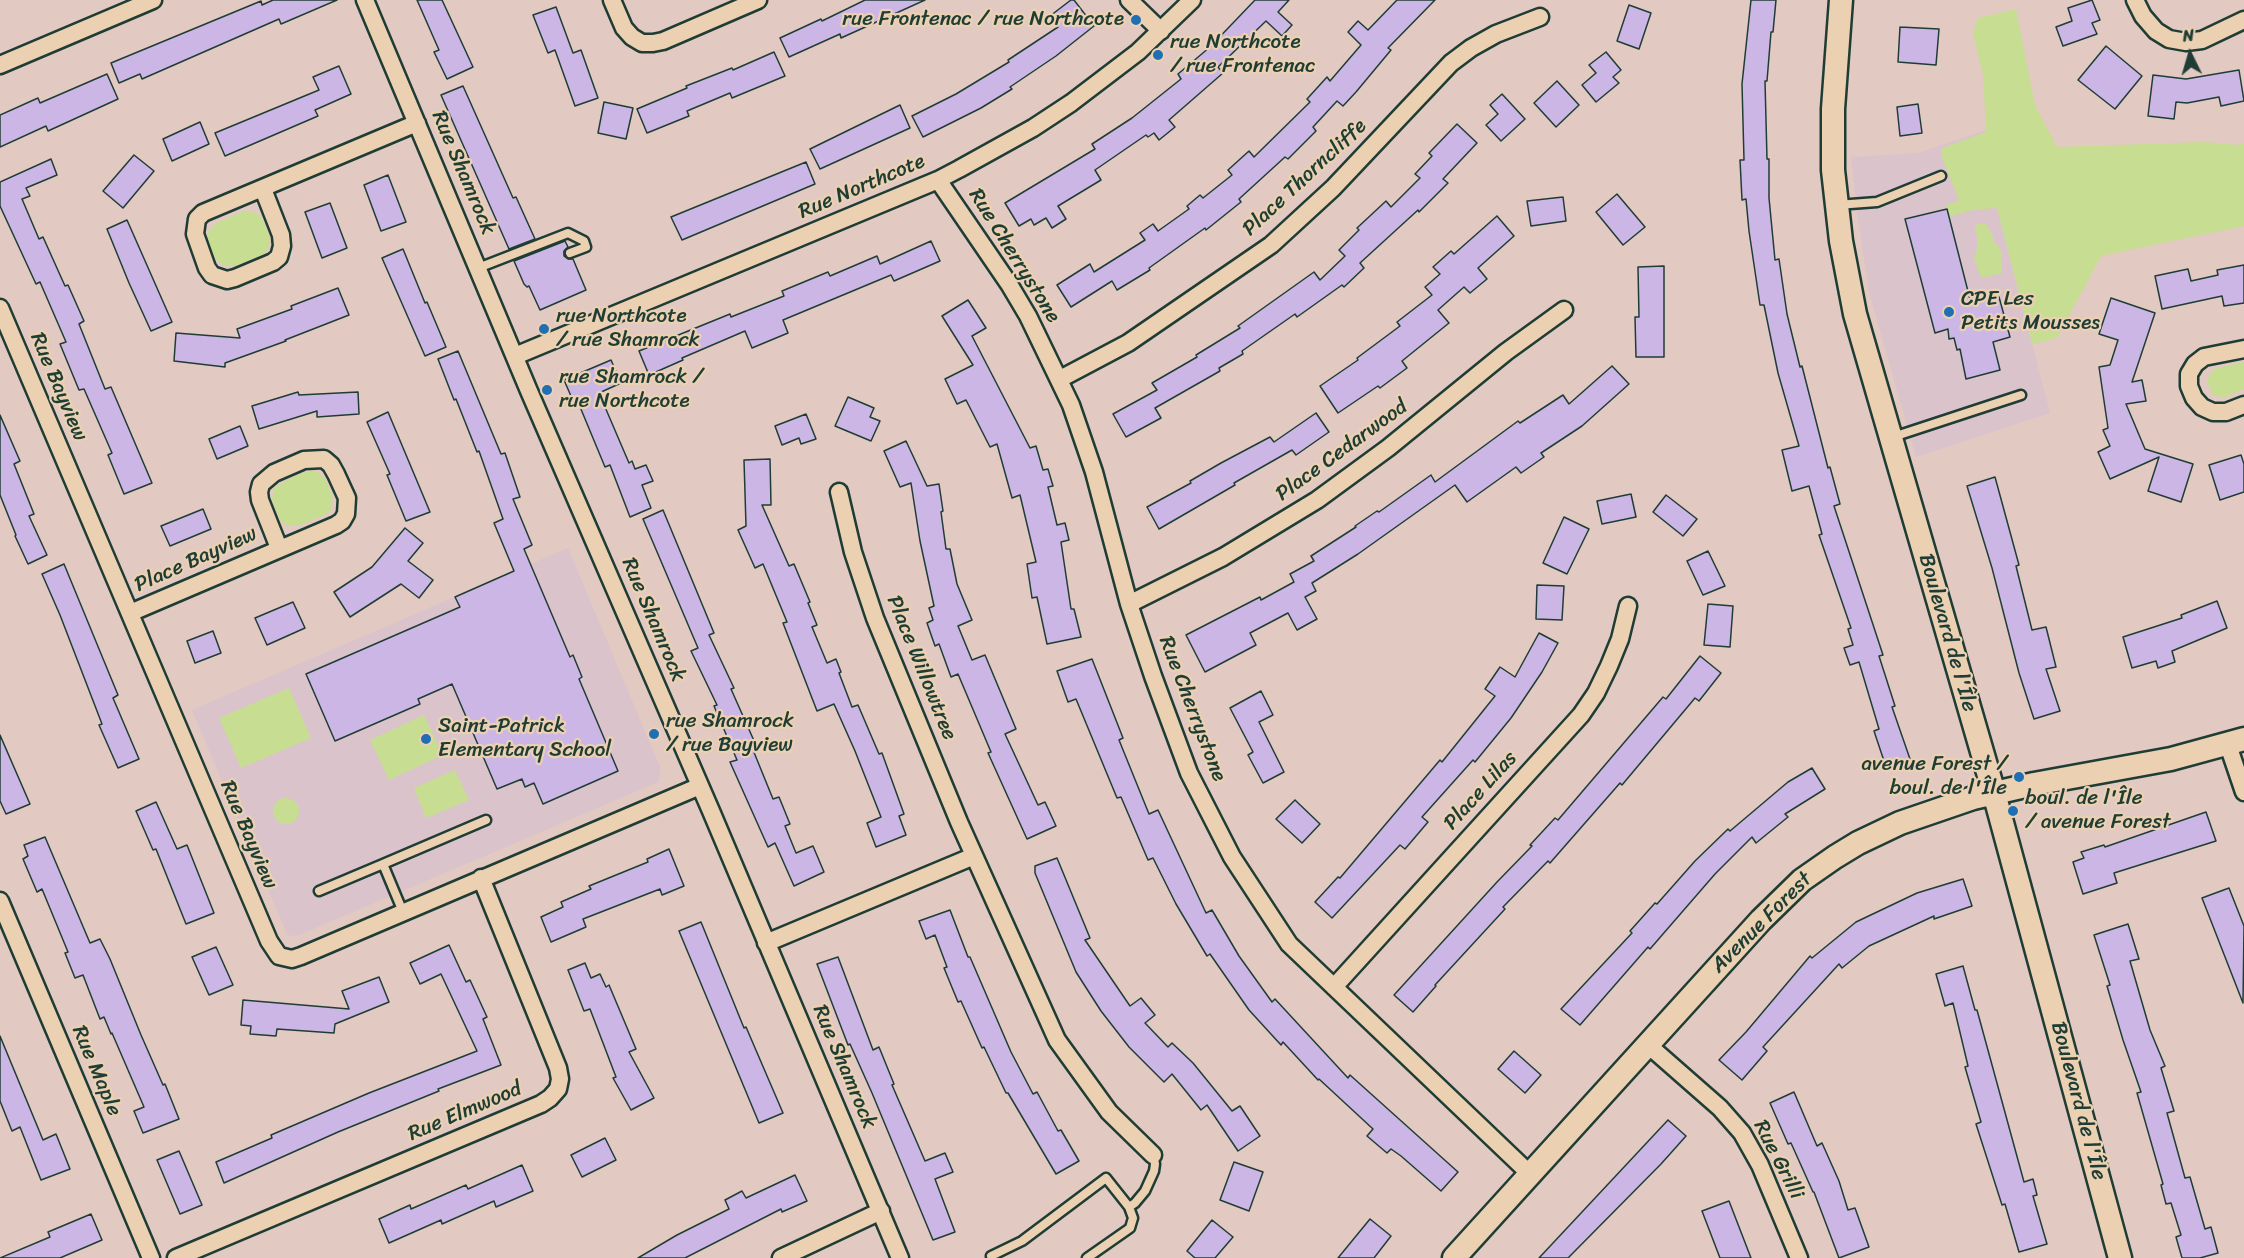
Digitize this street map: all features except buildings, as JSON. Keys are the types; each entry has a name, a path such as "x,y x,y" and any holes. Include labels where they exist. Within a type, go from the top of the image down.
{"street":[{"path":"0,65 153,0"},
{"name":"Rue Shamrock","path":"365,0 900,1258"},
{"path":"612,0 624,28 632,37 642,43 653,43 663,41 758,0"},
{"path":"1129,0 1161,31"},
{"name":"Rue Northcote","path":"515,356 938,180 1033,128 1071,104 1138,52 1192,0"},
{"name":"Boulevard de l'Île","path":"1841,0 1833,109 1836,205 1844,263 1855,314 1994,793 2120,1258"},
{"path":"2135,0 2143,16 2156,31 2169,39 2186,42 2202,39 2244,20"},
{"name":"Place Thorncliffe","path":"1060,379 1128,343 1271,245 1333,188 1451,63 1488,39 1540,17"},
{"path":"262,189 281,235 282,246 279,257 235,278 227,280 212,275 195,234 197,219 203,213 417,123"},
{"name":"Rue Cherrystone","path":"938,180 1009,284 1060,379 1082,435 1129,604 1189,773 1232,857 1289,944 1530,1174"},
{"name":"Rue Bayview","path":"0,308 274,951 285,958 301,956 700,786"},
{"name":"Place Cedarwood","path":"1129,604 1223,557 1317,500 1397,441 1506,352 1563,310"},
{"path":"2244,349 2204,357 2195,364 2189,374 2189,386 2194,398 2202,407 2213,412 2226,412 2244,405"},
{"name":"Place Bayview","path":"130,613 336,525 346,514 347,498 336,474 324,459 304,460 274,473 261,484 260,500 279,548"},
{"name":"Place Willowtree","path":"839,492 853,552 875,618 974,856 1056,1040 1108,1112 1153,1155"},
{"name":"Place Lilas","path":"1334,987 1581,715 1596,693 1609,666 1620,639 1628,606"},
{"path":"2236,742 2244,792"},
{"name":"Avenue Forest","path":"1454,1258 1761,920 1795,886 1818,868 1858,843 1900,823 1948,806 1994,793 2171,759 2236,742"},
{"path":"766,943 974,856"},
{"name":"Rue Elmwood","path":"176,1258 540,1104 558,1089 560,1079 558,1068 481,878"},
{"name":"Rue Maple","path":"0,901 151,1258"},
{"name":"Rue Grilli","path":"1647,1044 1720,1108 1742,1133 1760,1166 1799,1258"},
{"path":"781,1258 881,1211"}],"lane":[{"path":"1836,205 1877,202 1941,176"},
{"path":"478,268 568,232 584,241 586,247 570,253"},
{"path":"1890,438 2020,395"},
{"path":"319,891 486,819"},
{"path":"382,864 403,912"},
{"path":"1129,1207 1145,1191 1154,1171 1153,1155"},
{"path":"992,1258 991,1256 1022,1241 1106,1178 1129,1207 1132,1218 1130,1228 1087,1258"}],"shaded area":[{"name":"CPE Les Petits Mousses","path":"1986,130 1997,208 2050,413 1916,457 1869,292 1851,157 1918,153"},
{"name":"Saint-Patrick Elementary School","path":"568,548 660,767 660,779 656,783 299,935 287,934 192,710"}],"green space":[{"path":"2016,9 2035,105 2057,147 2204,142 2239,145 2244,143 2244,226 2101,256 2057,338 2032,344 1997,208 1972,210 1949,217 1946,205 1959,200 1942,158 1942,148 1986,132 1983,75 1973,34 1978,18"},
{"path":"244,211 251,211 261,216 270,237 270,245 265,253 259,256 236,266 224,266 216,259 208,243 208,232 216,223"},
{"path":"1986,223 1994,243 1998,245 2001,252 2002,273 1981,278 1974,258 1977,249 1975,225"},
{"path":"2244,362 2244,389 2223,398 2212,394 2207,381 2212,371"},
{"path":"314,470 325,478 333,496 331,510 325,515 298,526 286,525 281,522 272,500 274,488 294,476"},
{"path":"289,688 311,738 241,768 219,718"},
{"path":"424,715 443,755 389,780 370,740"},
{"path":"455,770 469,800 426,818 414,788"},
{"path":"286,798 295,802 299,811 295,820 286,824 277,820 273,811 277,802"}],"place":[{"name":"rue Frontenac / rue Northcote","path":"1136,20"},
{"name":"rue Northcote / rue Frontenac","path":"1158,55"},
{"name":"CPE Les Petits Mousses","path":"1949,312"},
{"name":"rue Northcote / rue Shamrock","path":"544,329"},
{"name":"rue Shamrock / rue Northcote","path":"547,390"},
{"name":"rue Shamrock / rue Bayview","path":"654,734"},
{"name":"Saint-Patrick Elementary School","path":"426,739"},
{"name":"avenue Forest / boul. de l'Île","path":"2019,777"},
{"name":"boul. de l'Île / avenue Forest","path":"2013,811"}]}
